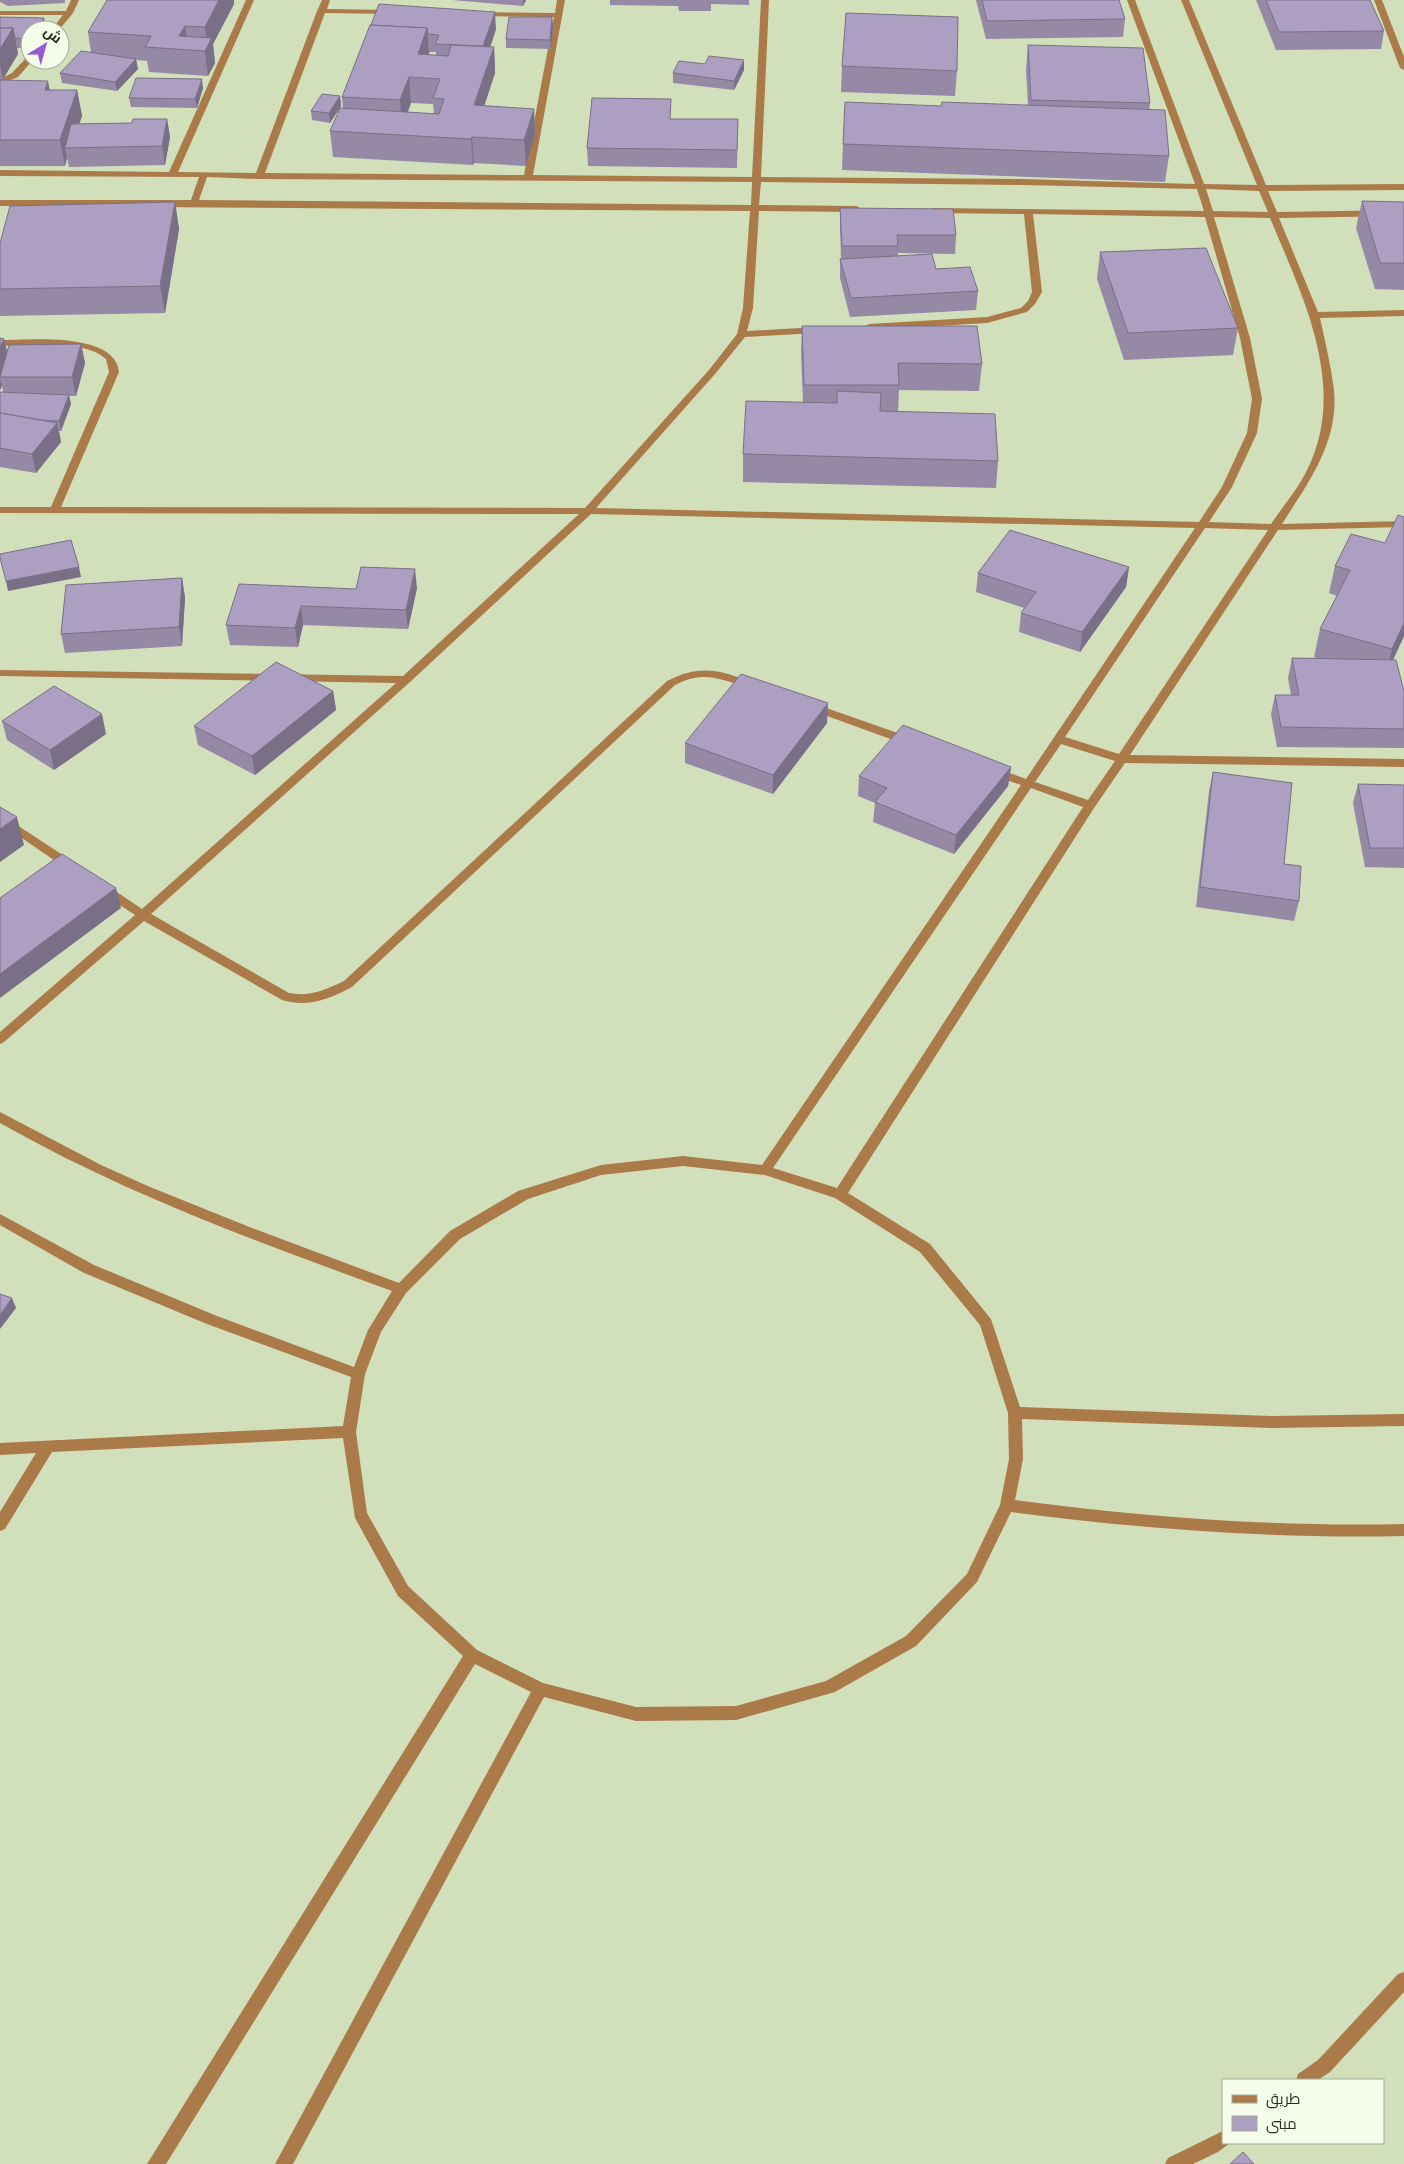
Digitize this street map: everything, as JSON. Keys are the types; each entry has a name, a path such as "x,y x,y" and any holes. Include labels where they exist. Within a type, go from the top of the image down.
{"street":[{"path":"64,20 76,0"},
{"path":"172,175 250,0"},
{"path":"259,176 326,0"},
{"path":"528,178 561,0"},
{"path":"0,1039 143,915 406,680 588,511 712,372 742,334 748,308 757,179 765,0"},
{"path":"765,1170 1029,784 1227,487 1252,433 1257,399 1245,338 1200,187 1131,0"},
{"path":"840,1194 1090,805 1312,470 1322,444 1329,416 1329,390 1316,315 1185,0"},
{"path":"1378,0 1404,68"},
{"path":"321,12 400,12"},
{"path":"0,13 69,14"},
{"path":"469,14 558,15"},
{"path":"0,82 15,75 20,70"},
{"path":"0,173 1022,182 1262,188 1404,187"},
{"path":"194,203 204,175"},
{"path":"0,203 194,203 863,210"},
{"path":"931,210 1275,215 1404,213"},
{"path":"859,327 986,320 1024,310 1032,302 1037,292 1028,211"},
{"path":"1316,315 1404,313"},
{"path":"742,334 830,329"},
{"path":"0,343 79,345 94,348 108,355 114,365 114,372 54,509"},
{"path":"0,510 588,511 1200,526 1274,527 1404,524"},
{"path":"96,883 143,915 286,997 305,1001 324,996 348,984 671,684 692,673 706,672 720,674 766,691"},
{"path":"0,673 406,680"},
{"path":"804,704 916,744"},
{"path":"1059,739 1122,759 1404,763"},
{"path":"982,767 1090,805"},
{"path":"0,818 80,872"},
{"path":"0,1117 43,1143 138,1189 401,1289"},
{"path":"683,1161 765,1170 840,1194 925,1248 986,1324 1015,1413 1016,1459 1007,1505 972,1578 911,1641 830,1687 736,1713 636,1714 540,1689 472,1655 403,1591 360,1514 348,1432 358,1374 375,1330 401,1289 455,1235 524,1195 601,1170 683,1161"},
{"path":"0,1219 89,1269 212,1320 358,1374"},
{"path":"1015,1413 1271,1422 1404,1420"},
{"path":"0,1449 348,1432"},
{"path":"0,1525 47,1448"},
{"path":"1007,1505 1112,1519 1246,1528 1404,1530"},
{"path":"156,2164 472,1655"},
{"path":"284,2164 540,1689"},
{"path":"1305,2079 1324,2066 1404,1980"},
{"path":"1174,2164 1212,2146 1222,2139"}],"building":[{"path":"107,0 219,0 205,27 185,26 179,36 212,38 205,51 145,47 151,36 88,32"},
{"path":"982,0 1119,0 1125,19 987,21"},
{"path":"1266,0 1370,0 1384,31 1279,32"},
{"path":"379,4 495,12 483,46 435,44 439,35 428,34 427,28 371,25"},
{"path":"846,13 958,17 957,71 842,66"},
{"path":"0,17 44,18 43,20 20,20 20,38 15,38 13,28 0,28"},
{"path":"509,17 552,17 550,40 506,39"},
{"path":"370,25 427,28 418,54 448,56 451,45 494,47 474,105 534,109 524,140 330,131 340,108 439,114 444,99 433,98 440,79 409,77 400,100 342,97"},
{"path":"0,28 13,28 0,49"},
{"path":"1028,45 1143,48 1150,103 1031,100"},
{"path":"81,51 136,59 115,82 60,73 63,70 70,70 70,63"},
{"path":"709,56 744,60 734,81 673,73 679,61 705,64"},
{"path":"136,78 202,79 195,99 129,98"},
{"path":"0,80 48,81 45,90 77,90 60,140 0,140"},
{"path":"322,94 340,96 329,113 311,111"},
{"path":"592,98 671,99 670,119 738,119 737,150 587,148"},
{"path":"845,102 941,106 942,102 1165,110 1169,156 843,144"},
{"path":"133,119 167,119 162,146 65,148 71,124 132,123"},
{"path":"1362,201 1404,202 1404,263 1380,263"},
{"path":"175,202 160,286 0,289 0,243 10,206"},
{"path":"840,208 953,209 956,235 897,235 898,246 842,246"},
{"path":"1206,248 1238,328 1128,333 1100,252"},
{"path":"932,254 936,269 970,267 978,291 851,298 840,259"},
{"path":"802,326 977,326 982,364 898,363 899,385 804,385"},
{"path":"0,338 4,339 0,348"},
{"path":"81,344 72,377 0,377 9,345"},
{"path":"837,391 881,393 880,411 995,414 998,461 743,454 746,401 837,403"},
{"path":"0,392 69,395 59,421 0,413"},
{"path":"0,413 57,423 32,454 0,448"},
{"path":"1398,515 1404,517 1404,623 1392,649 1320,629 1350,570 1335,566 1351,534 1385,543"},
{"path":"1010,530 1129,567 1082,632 1021,613 1036,592 978,573"},
{"path":"71,540 79,567 6,581 0,554"},
{"path":"361,567 415,569 406,610 301,606 295,628 226,625 239,584 356,589"},
{"path":"182,578 179,627 61,634 66,585"},
{"path":"1292,658 1396,660 1404,691 1404,729 1281,727 1275,695 1299,695"},
{"path":"276,662 333,691 252,756 194,726"},
{"path":"741,674 828,703 773,775 685,743"},
{"path":"54,686 102,714 50,750 2,721"},
{"path":"903,725 1011,767 956,835 875,802 887,788 859,776"},
{"path":"1213,772 1292,783 1284,864 1301,866 1299,901 1200,887"},
{"path":"1358,784 1404,785 1404,848 1370,848"},
{"path":"0,807 17,817 0,829"},
{"path":"62,854 116,888 0,974 0,898"},
{"path":"0,1294 12,1298 0,1315"},
{"path":"1243,2152 1254,2164 1230,2164"}]}
